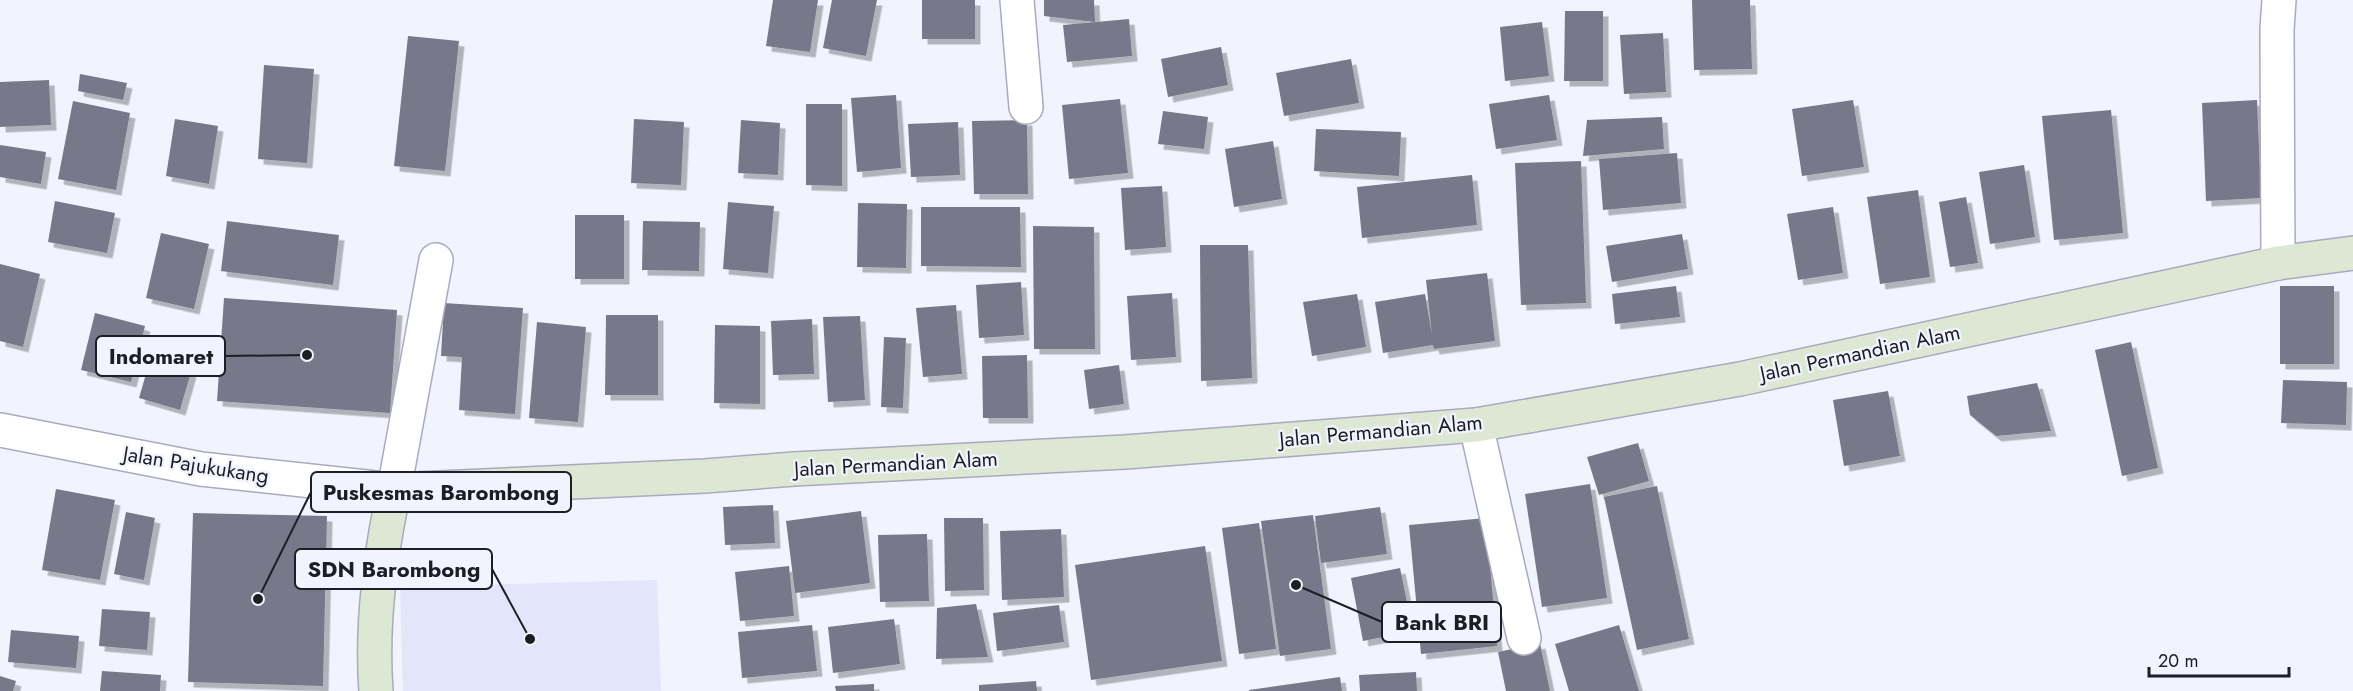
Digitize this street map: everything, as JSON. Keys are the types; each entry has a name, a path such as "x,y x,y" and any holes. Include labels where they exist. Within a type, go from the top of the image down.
{"main road":[{"name":"Jalan Permandian Alam","path":"394,490 705,476 794,469 1125,452 1476,425 1740,379 2278,263 2353,253"},
{"path":"376,691 375,622 382,546 394,490"}],"street":[{"path":"1017,0 1026,107"},
{"path":"2278,263 2277,28 2279,0"},
{"path":"394,490 436,260"},
{"path":"1476,425 1524,638"},
{"name":"Jalan Pajukukang","path":"0,430 201,469 394,490"}],"shaded area":[{"path":"657,580 661,691 403,691 400,587"}],"building":[{"path":"773,0 818,0 810,52 766,46"},
{"path":"832,0 877,0 866,56 823,48"},
{"path":"922,0 975,0 975,39 922,39"},
{"path":"1044,0 1094,0 1095,22 1044,16"},
{"path":"1692,0 1750,0 1752,69 1694,70"},
{"path":"1565,11 1603,11 1603,81 1564,81"},
{"path":"1129,19 1132,56 1067,62 1063,25"},
{"path":"1542,22 1549,76 1505,81 1500,27"},
{"path":"1663,33 1666,92 1624,94 1620,35"},
{"path":"408,36 459,41 445,171 394,166"},
{"path":"1221,47 1228,85 1168,97 1161,59"},
{"path":"1351,59 1359,103 1284,116 1276,73"},
{"path":"264,65 314,69 307,163 258,159"},
{"path":"80,74 127,83 123,100 78,91"},
{"path":"49,80 51,125 0,127 0,82"},
{"path":"896,95 901,168 857,172 851,98"},
{"path":"1549,95 1557,140 1496,149 1489,104"},
{"path":"1120,99 1128,173 1069,179 1062,105"},
{"path":"1853,100 1864,167 1802,176 1792,109"},
{"path":"2257,100 2261,198 2206,201 2202,103"},
{"path":"73,101 130,113 116,190 58,179"},
{"path":"806,104 842,104 842,186 806,185"},
{"path":"2111,110 2123,233 2054,240 2042,116"},
{"path":"1163,111 1208,117 1204,149 1158,144"},
{"path":"1662,117 1664,149 1583,156 1587,120"},
{"path":"175,119 218,126 209,184 166,176"},
{"path":"634,119 684,122 681,185 631,183"},
{"path":"741,120 780,123 778,175 738,173"},
{"path":"1027,120 1028,194 974,194 972,121"},
{"path":"958,122 960,175 911,177 908,124"},
{"path":"1316,129 1401,132 1399,176 1314,171"},
{"path":"1273,141 1282,199 1234,207 1225,149"},
{"path":"0,145 46,152 41,184 0,177"},
{"path":"1677,153 1681,203 1603,210 1599,159"},
{"path":"1581,161 1586,303 1521,305 1515,163"},
{"path":"2024,165 2035,237 1990,244 1979,172"},
{"path":"1472,175 1477,225 1362,238 1357,187"},
{"path":"1162,186 1166,247 1125,250 1121,188"},
{"path":"1918,190 1930,277 1880,284 1867,197"},
{"path":"1966,197 1978,263 1950,267 1939,202"},
{"path":"55,201 115,213 107,253 48,242"},
{"path":"728,202 774,206 768,273 723,269"},
{"path":"858,203 907,204 906,268 857,267"},
{"path":"921,207 1020,207 1021,267 921,266"},
{"path":"1833,207 1843,273 1798,280 1787,214"},
{"path":"575,215 624,215 624,279 575,279"},
{"path":"227,221 339,235 333,285 221,271"},
{"path":"643,221 700,222 699,271 642,270"},
{"path":"1033,226 1094,227 1095,349 1034,349"},
{"path":"161,233 209,244 194,309 146,298"},
{"path":"1682,234 1688,269 1612,282 1606,246"},
{"path":"1200,245 1248,245 1252,378 1201,381"},
{"path":"0,264 40,274 23,347 0,341"},
{"path":"1487,273 1495,341 1434,349 1433,345 1383,353 1375,302 1425,294 1432,335 1426,280"},
{"path":"1021,282 1024,335 979,338 976,285"},
{"path":"1676,286 1680,317 1615,324 1612,294"},
{"path":"2280,286 2334,286 2334,364 2280,364"},
{"path":"1172,293 1176,357 1131,360 1127,296"},
{"path":"1357,294 1366,347 1312,356 1303,302"},
{"path":"224,298 397,310 390,413 217,401"},
{"path":"444,303 523,308 515,414 459,410 462,357 441,356"},
{"path":"956,305 962,374 923,377 916,308"},
{"path":"95,313 145,326 131,382 81,370"},
{"path":"606,315 658,315 658,395 605,395"},
{"path":"860,316 865,400 828,402 823,317"},
{"path":"812,319 814,374 773,375 771,321"},
{"path":"537,322 586,327 578,422 529,418"},
{"path":"715,325 760,326 760,404 714,403"},
{"path":"884,337 906,338 903,408 881,407"},
{"path":"2131,342 2158,468 2122,476 2095,350"},
{"path":"1027,355 1028,418 983,418 982,356"},
{"path":"150,360 191,372 180,410 139,398"},
{"path":"1119,365 1124,404 1089,409 1084,370"},
{"path":"2283,380 2347,382 2346,425 2281,423"},
{"path":"2037,383 2051,431 1996,436 1970,415 1967,396"},
{"path":"1888,391 1900,456 1844,466 1833,400"},
{"path":"1638,443 1649,481 1599,495 1587,457"},
{"path":"1590,484 1607,598 1542,607 1525,494"},
{"path":"1657,486 1689,639 1637,650 1604,497"},
{"path":"56,489 115,500 100,580 42,570"},
{"path":"773,505 775,543 725,545 723,507"},
{"path":"1380,507 1387,554 1321,563 1315,516"},
{"path":"861,511 870,583 795,593 786,521"},
{"path":"126,512 155,518 144,580 114,574"},
{"path":"193,513 327,516 323,686 188,682"},
{"path":"1313,515 1331,649 1280,656 1261,521"},
{"path":"944,518 983,518 984,590 945,591"},
{"path":"1486,518 1497,646 1421,654 1409,525"},
{"path":"1259,523 1276,649 1239,654 1222,528"},
{"path":"1061,529 1064,597 1002,600 1000,531"},
{"path":"927,534 929,601 880,602 878,535"},
{"path":"1205,546 1222,661 1091,680 1075,565"},
{"path":"789,566 794,616 740,621 735,572"},
{"path":"1400,568 1413,631 1363,641 1351,578"},
{"path":"976,604 988,657 936,659 937,608"},
{"path":"1059,605 1064,642 997,651 993,613"},
{"path":"102,609 150,612 147,650 99,646"},
{"path":"894,619 900,664 833,673 828,627"},
{"path":"812,625 817,671 742,678 738,632"},
{"path":"1619,625 1639,691 1569,691 1555,644"},
{"path":"11,630 79,636 76,668 8,662"},
{"path":"1540,643 1550,691 1506,691 1498,652"},
{"path":"102,671 161,675 160,691 100,691"},
{"path":"1416,672 1417,691 1360,691 1359,675"},
{"path":"0,676 16,681 13,691 0,691"},
{"path":"1340,677 1342,691 1249,691 1249,690"},
{"path":"1036,681 1037,691 979,691 979,685"},
{"path":"874,684 874,691 836,691 835,686"}],"place":[{"name":"Indomaret","path":"307,355"},
{"name":"Bank BRI","path":"1296,585"},
{"name":"Puskesmas Barombong","path":"258,599"},
{"name":"SDN Barombong","path":"530,639"}]}
